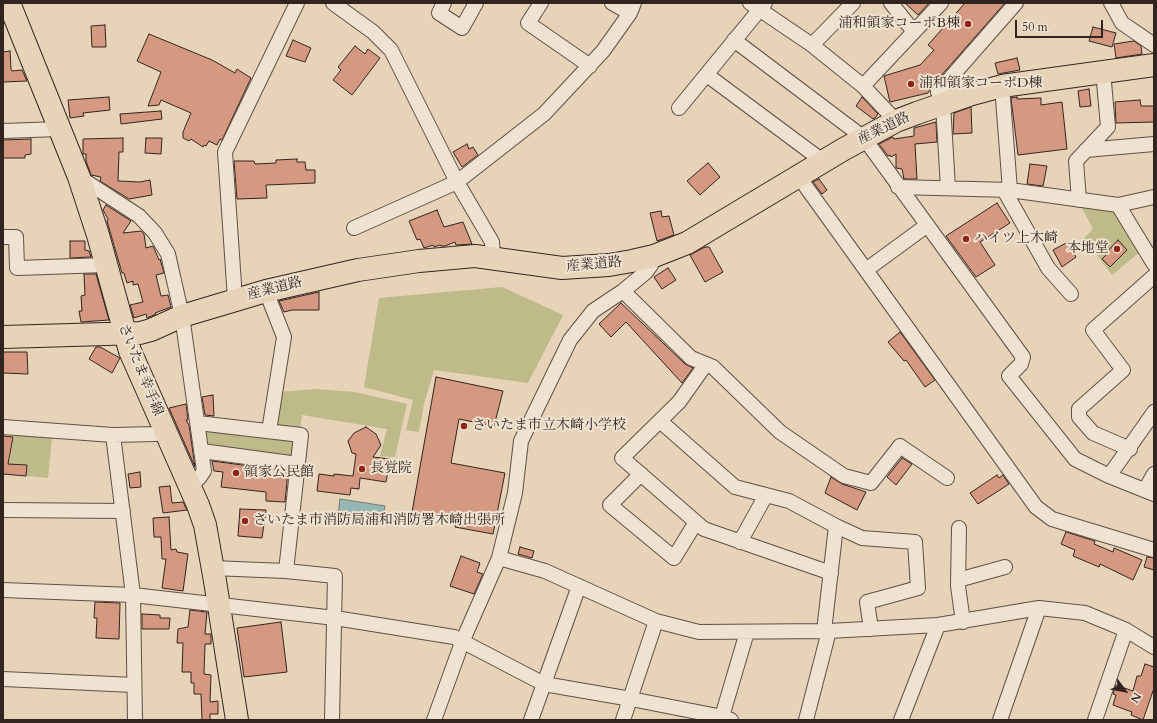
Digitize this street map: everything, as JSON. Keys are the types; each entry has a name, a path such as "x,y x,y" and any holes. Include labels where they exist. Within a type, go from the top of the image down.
{"main road":[{"name":"さいたま幸手線","path":"9,3 10,25 59,129 79,177 106,265 124,334 164,430 190,486 204,525 219,604 237,720"},
{"name":"産業道路","path":"3,337 124,334 151,330 182,316 266,291 358,270 459,256 493,257 541,265 580,268 609,266 654,256 700,236 864,138 896,121 943,104 1002,86 1154,65"}],"street":[{"path":"235,299 225,152 297,3"},
{"path":"333,3 373,32 391,50 457,182 492,242 493,257"},
{"path":"444,3 439,13 462,28 476,3"},
{"path":"540,3 528,23 590,66"},
{"path":"354,228 457,182 544,114 590,66 632,8 612,3"},
{"path":"812,45 853,3"},
{"path":"891,3 914,32"},
{"path":"863,86 941,3"},
{"path":"948,188 943,104 938,92 1016,3"},
{"path":"1111,3 1122,23 1154,45"},
{"path":"679,108 734,40 758,5 812,45 863,86 896,121"},
{"path":"734,40 864,138 926,226 1023,357 1021,364 1009,376 1075,459 1109,476 1149,492 1154,474"},
{"path":"1080,200 1076,161 1108,127 1104,71"},
{"path":"707,75 824,162"},
{"path":"1002,86 1007,190 1048,268 1070,294"},
{"path":"3,131 59,129"},
{"path":"1086,150 1154,144"},
{"path":"79,177 139,216 155,233 168,254 182,316 204,471 190,486"},
{"path":"799,177 1036,507 1052,519 1154,550"},
{"path":"898,187 1007,190 1118,205 1154,197"},
{"path":"1118,205 1148,241 1154,264"},
{"path":"866,270 926,226"},
{"path":"3,237 16,237 17,268 106,265"},
{"path":"434,720 463,640 499,558 515,493 521,441 570,340 593,311 623,291 652,265 654,256"},
{"path":"1130,449 1093,433 1079,417 1079,409 1123,370 1093,330 1154,276"},
{"path":"266,291 284,337 269,430"},
{"path":"623,291 691,358 713,367 780,432 844,476 871,483 900,446 947,478"},
{"path":"706,364 679,402 622,458 704,529 831,573"},
{"path":"1109,476 1130,449 1154,412"},
{"path":"660,421 735,487 789,501 862,538 915,542 918,588 867,602 871,629"},
{"path":"198,423 269,430 301,435 286,571"},
{"path":"3,427 113,435 156,434 164,430"},
{"path":"113,435 133,595 135,720"},
{"path":"202,451 298,464"},
{"path":"641,474 610,505 674,558 696,522"},
{"path":"740,542 766,495"},
{"path":"3,510 122,511"},
{"path":"806,720 826,631 836,526"},
{"path":"959,528 958,580 963,622"},
{"path":"499,558 545,571 656,621 698,632 826,631 938,625 1039,608 1085,613 1126,630 1154,647"},
{"path":"958,580 1005,567"},
{"path":"212,568 286,571 335,576 332,720"},
{"path":"531,720 579,586"},
{"path":"3,590 133,595 334,618 454,637 463,640 544,684 631,699 725,719 747,632"},
{"path":"1000,720 1039,608"},
{"path":"623,720 656,621"},
{"path":"901,720 938,625"},
{"path":"1095,720 1126,630"},
{"path":"3,679 134,685"}],"shaded area":[{"path":"1079,203 1113,210 1141,251 1112,275 1084,238 1093,229"},
{"path":"502,287 563,315 528,383 434,370 424,404 419,432 406,430 413,400 364,387 379,298"},
{"path":"316,389 355,392 407,404 395,457 380,456 387,429 302,415 300,432 274,429 278,392"},
{"path":"205,427 299,438 296,457 208,446"},
{"path":"14,434 52,437 48,478 7,474"}],"water":[{"path":"340,499 385,506 382,522 338,515"}],"building":[{"path":"905,3 929,3 918,15"},
{"path":"965,3 1005,3 932,86 928,93 890,102 884,76 920,65 934,50 928,45"},
{"path":"105,25 106,47 92,47 91,26"},
{"path":"1093,27 1116,33 1112,47 1089,41"},
{"path":"149,34 212,60 235,73 237,69 251,78 222,140 220,139 217,145 209,141 206,146 204,145 203,147 191,139 189,141 183,138 183,132 191,113 161,100 159,105 148,106 161,72 137,61"},
{"path":"293,40 311,48 305,62 286,56"},
{"path":"1134,41 1141,46 1142,54 1116,58 1114,44"},
{"path":"355,46 365,54 368,49 380,58 352,95 333,80 341,70 338,67"},
{"path":"10,51 12,71 22,70 27,81 3,82 3,52"},
{"path":"1017,58 1020,70 998,74 995,63"},
{"path":"1089,89 1091,106 1080,107 1078,91"},
{"path":"109,97 110,110 83,113 84,116 70,118 68,100"},
{"path":"862,97 878,114 875,118 873,119 856,106"},
{"path":"1017,97 1017,99 1041,98 1041,105 1062,102 1067,149 1018,155 1011,98"},
{"path":"1140,100 1141,106 1154,106 1154,122 1116,123 1115,102"},
{"path":"971,107 972,133 953,134 954,113"},
{"path":"161,111 162,119 121,124 120,114"},
{"path":"936,122 937,142 915,144 917,179 904,179 902,169 896,168 896,154 891,157 890,155 888,156 879,144 893,137 894,139 914,136 914,128"},
{"path":"123,138 123,152 119,152 118,181 140,182 150,180 152,195 129,199 100,181 101,177 91,175 86,161 86,154 83,154 83,139"},
{"path":"146,138 162,138 161,154 145,153"},
{"path":"31,139 31,154 25,155 25,158 3,158 3,140"},
{"path":"467,144 469,149 473,147 478,155 462,167 453,152"},
{"path":"297,159 297,162 305,162 306,170 315,170 315,183 266,185 267,198 237,199 234,161 254,161 255,164 276,163 276,160"},
{"path":"708,163 720,177 700,195 687,181"},
{"path":"1030,164 1047,166 1043,186 1027,184"},
{"path":"819,179 827,190 822,194 813,182"},
{"name":"ハイツ上木崎","path":"997,203 1010,223 980,242 995,265 976,277 946,236"},
{"path":"106,205 131,221 123,233 141,231 144,234 146,248 153,246 159,260 160,259 164,273 156,275 161,296 168,295 171,307 155,313 156,314 147,318 146,314 134,318 130,305 143,302 138,284 133,285 133,281 127,283 124,273 122,273 107,221 108,219 103,210"},
{"path":"437,210 444,227 463,222 472,244 456,245 455,242 445,246 440,245 434,247 433,245 424,248 420,239 417,240 409,221"},
{"path":"661,211 662,217 669,216 674,235 657,241 650,213"},
{"path":"1118,240 1127,250 1110,267 1102,259"},
{"path":"70,241 85,241 85,250 89,251 91,257 70,258"},
{"path":"1068,242 1076,257 1062,267 1053,250"},
{"path":"705,247 709,247 723,272 705,282 690,255"},
{"path":"668,268 676,280 662,289 654,277"},
{"path":"84,274 96,274 109,320 81,322 79,311 82,311 81,296 85,295"},
{"path":"319,292 319,310 292,310 284,312 279,301"},
{"path":"621,303 685,364 693,368 682,383 626,322 611,337 599,324"},
{"path":"900,332 935,380 925,387 906,360 904,361 888,342"},
{"path":"96,347 100,347 120,358 112,373 89,359"},
{"path":"3,352 27,352 28,374 3,373"},
{"path":"436,377 503,391 494,426 459,419 451,463 505,473 493,534 455,527 457,521 412,512"},
{"path":"213,395 214,416 205,415 202,397"},
{"path":"186,404 188,420 186,420 189,425 195,467 169,408"},
{"path":"366,427 376,434 381,445 373,457 390,459 386,482 360,478 359,489 351,488 350,495 317,491 319,474 353,476 356,454 352,453 348,441 354,433"},
{"path":"3,436 13,437 8,464 27,465 26,476 3,474"},
{"path":"902,458 912,464 896,485 887,477"},
{"path":"212,461 288,471 285,502 266,501 266,492 221,487 223,472 214,471"},
{"path":"140,472 141,487 130,488 128,474"},
{"path":"997,475 999,478 1003,475 1009,484 978,504 970,493"},
{"path":"831,477 842,484 866,492 857,510 825,493"},
{"path":"170,486 172,503 183,502 187,510 163,513 159,487"},
{"path":"240,509 266,510 262,538 238,536"},
{"path":"169,517 171,550 176,549 177,552 188,554 183,591 162,588 166,559 162,559 161,537 154,537 153,518"},
{"path":"1066,532 1095,541 1094,544 1113,552 1114,548 1142,560 1133,580 1100,564 1099,567 1073,556 1075,550 1061,544"},
{"path":"520,547 534,551 532,558 518,554"},
{"path":"461,556 480,563 477,572 483,574 474,594 450,586"},
{"path":"1147,557 1154,558 1154,570 1144,567"},
{"path":"95,602 120,603 119,639 96,638 97,618 94,618"},
{"path":"190,610 207,612 205,634 211,634 211,644 205,644 204,674 211,675 210,702 218,701 218,714 210,714 210,720 202,720 201,694 194,694 194,683 191,683 191,672 182,672 183,643 177,643 178,629 188,627"},
{"path":"142,614 160,615 160,618 170,618 169,629 142,629"},
{"path":"281,622 287,672 244,677 237,628"},
{"path":"1145,664 1154,667 1154,688 1143,720 1131,715 1132,712 1113,705 1116,695 1113,694 1116,685 1133,691 1137,676 1141,676"}],"place":[{"name":"浦和領家コーポB棟","path":"968,24"},
{"name":"浦和領家コーポD棟","path":"911,84"},
{"name":"ハイツ上木崎","path":"966,239"},
{"name":"本地堂","path":"1117,249"},
{"name":"さいたま市立木崎小学校","path":"464,426"},
{"name":"長覚院","path":"362,469"},
{"name":"領家公民館","path":"236,473"},
{"name":"さいたま市消防局浦和消防署木崎出張所","path":"245,521"}]}
